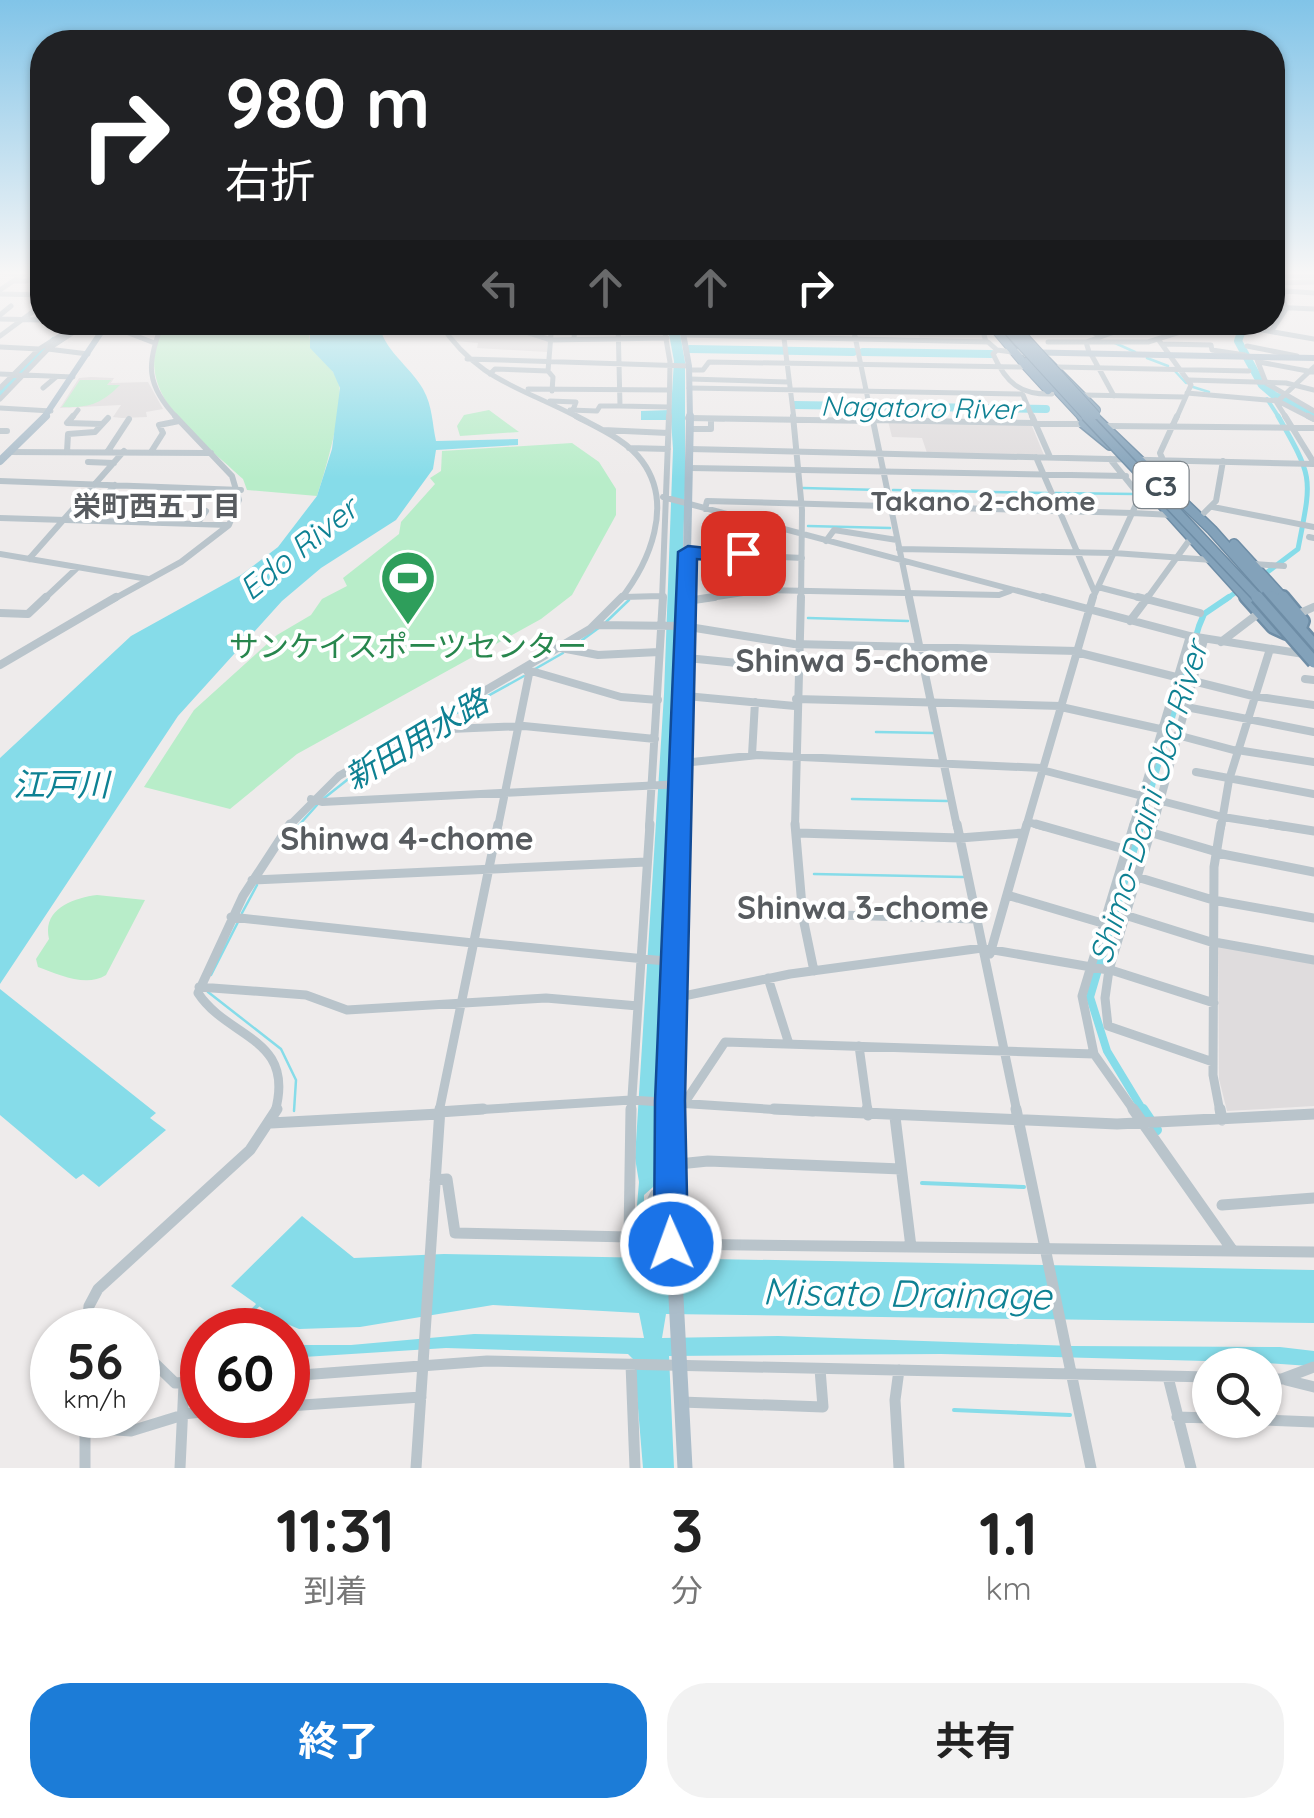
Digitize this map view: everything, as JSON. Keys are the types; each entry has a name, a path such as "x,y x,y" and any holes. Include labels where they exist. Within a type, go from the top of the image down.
{"highway":[{"path":"1003,342 1012,352 1058,367 1149,474 1300,629 1312,656"},
{"path":"1014,342 1036,372 1124,459 1149,474 1168,478 1208,510 1241,570 1286,633 1312,656"},
{"name":"C3","path":"1018,342 1246,572 1312,656"},
{"path":"1026,342 1034,360 1084,419"},
{"path":"1034,360 1110,445"},
{"path":"1055,387 1125,444"},
{"name":"C3","path":"1084,419 1214,545 1312,656"},
{"path":"1149,474 1146,487 1194,541 1216,560 1241,570"},
{"path":"1256,587 1298,614 1303,621 1300,629"},
{"path":"1256,587 1260,613 1273,627 1286,633"}],"main road":[{"path":"0,460 50,411 96,342"},
{"path":"684,1468 674,1363 667,1101 687,658 690,449 685,342"},
{"path":"1012,352 1034,360 1090,353 1314,357"},
{"path":"1251,355 1314,357"}],"street":[{"path":"0,388 38,349 51,342"},
{"path":"0,399 60,342"},
{"path":"0,665 193,554 229,526 240,507 241,490 232,473 178,421 151,381 152,342"},
{"path":"90,1308 98,1288 250,1150 272,1123 280,1096 279,1076 272,1057 260,1043 198,996 232,917 274,842 311,799 349,769 526,669 595,625 624,597 650,552 665,498 651,471 629,448 602,430 490,374 467,359 453,342"},
{"path":"548,401 553,377 548,371 551,342"},
{"path":"618,342 620,406"},
{"path":"629,1237 638,1006 662,625 660,596 672,365 669,342"},
{"path":"784,342 802,535 793,756 804,914 814,970"},
{"path":"855,342 976,919 987,949"},
{"path":"954,342 986,342 997,350 1012,352"},
{"path":"1048,342 1211,345 1212,350 1312,370"},
{"path":"1161,342 1182,370 1188,388 1160,453 1163,460"},
{"path":"1247,342 1266,383 1314,464"},
{"path":"1084,343 1114,396"},
{"path":"0,348 38,349"},
{"path":"48,350 88,354"},
{"path":"997,350 993,354 1004,380 1022,394 1050,457"},
{"path":"1251,355 1250,371 1255,383"},
{"path":"467,359 672,365 689,374 866,392 1022,394 1055,387"},
{"path":"689,374 704,370 710,362 998,367 1034,360"},
{"path":"1058,367 1250,371"},
{"path":"490,374 495,369 548,371"},
{"path":"1277,400 1312,370"},
{"path":"0,374 72,377"},
{"path":"43,388 56,377"},
{"path":"1084,395 1114,396 1255,383 1314,390"},
{"path":"1188,388 1277,400 1314,410"},
{"path":"524,390 669,390"},
{"path":"1277,400 1314,419"},
{"path":"570,411 620,406 668,413"},
{"path":"0,408 50,411"},
{"path":"78,410 66,423 102,424"},
{"path":"920,410 923,421"},
{"path":"95,432 108,418"},
{"path":"688,424 711,430 711,418 1035,423 1084,419"},
{"path":"108,451 129,420"},
{"path":"151,452 163,434 159,424 178,421"},
{"path":"1109,426 1314,428"},
{"path":"602,430 668,434"},
{"path":"67,452 68,434 120,432"},
{"path":"90,441 90,451"},
{"path":"1302,445 1314,445"},
{"path":"629,448 668,449"},
{"path":"690,449 1314,464"},
{"path":"6,451 211,454"},
{"path":"28,561 124,452"},
{"path":"1036,457 1076,552 1097,590"},
{"path":"1110,458 1140,496"},
{"path":"1222,461 1208,510 1312,527"},
{"path":"88,462 114,464"},
{"path":"690,468 1126,476"},
{"path":"0,481 241,490"},
{"path":"104,498 115,486"},
{"path":"1140,496 1155,496"},
{"path":"1091,1468 986,968 987,949 1007,895 1087,610 1140,496"},
{"path":"665,498 1204,640 1312,656"},
{"path":"705,508 706,501 800,507 1169,514"},
{"path":"197,524 206,512"},
{"path":"0,518 229,526"},
{"path":"826,541 834,530 898,544 1216,560"},
{"path":"1130,621 1176,558 1194,541"},
{"path":"688,552 802,558"},
{"path":"4,557 148,579"},
{"path":"1241,570 1284,566"},
{"path":"0,613 28,614 76,569"},
{"path":"687,601 763,590 999,595 1010,591"},
{"path":"1097,590 1200,613"},
{"path":"624,597 660,596"},
{"path":"1298,614 1314,607"},
{"path":"1221,642 1221,638 1260,613"},
{"path":"595,625 685,626 798,644 1076,651 1176,678"},
{"path":"1190,636 1088,966 1082,1004 1094,1054 1233,1252"},
{"path":"1204,640 1128,916 1109,970 1105,998 1108,1026 1212,1062"},
{"path":"561,648 598,655 660,652"},
{"path":"1222,1120 1212,1062 1217,853 1229,780 1253,696 1266,672 1270,649"},
{"path":"687,658 798,669"},
{"path":"526,669 621,697 658,700"},
{"path":"416,1468 439,1113 518,726 526,669"},
{"path":"1194,681 1253,696 1314,705"},
{"path":"686,696 755,702 1061,706 1160,729"},
{"path":"752,755 755,702"},
{"path":"1186,707 1245,722 1314,732"},
{"path":"421,727 426,730 518,726 654,739"},
{"path":"1177,735 1237,750 1314,762"},
{"path":"683,763 752,755 1042,769 1223,817 1314,831"},
{"path":"1196,772 1314,794"},
{"path":"311,799 322,802 679,784"},
{"path":"1028,822 1124,848"},
{"path":"1150,832 1217,853 1314,872"},
{"path":"798,833 960,838 1024,833"},
{"path":"252,880 646,862"},
{"path":"1137,877 1214,900 1314,918"},
{"path":"1007,895 1102,923"},
{"path":"804,914 976,919"},
{"path":"1128,916 1214,942 1314,960"},
{"path":"232,917 672,962"},
{"path":"674,998 814,970 987,949 1109,970 1214,1004"},
{"path":"768,978 789,1044"},
{"path":"199,987 306,995 347,1010 554,998 638,1006"},
{"path":"685,1102 724,1042 1094,1054"},
{"path":"859,1046 868,1115"},
{"path":"272,1123 634,1100 895,1117 1141,1124 1314,1114"},
{"path":"895,1117 912,1247"},
{"path":"669,1165 708,1161 901,1169"},
{"path":"435,1180 447,1179 455,1232 629,1237 649,1229 652,1200 669,1192"},
{"path":"1222,1205 1314,1198"},
{"path":"671,1249 912,1247 1047,1255 1314,1252"},
{"path":"310,1374 487,1360 1192,1378"},
{"path":"632,1364 635,1468"},
{"path":"1288,1378 1314,1366"},
{"path":"160,1368 180,1383"},
{"path":"680,1402 823,1407 820,1369"},
{"path":"899,1370 895,1400 899,1468"},
{"path":"1168,1377 1191,1468"},
{"path":"1282,1378 1314,1387"},
{"path":"310,1405 421,1398"},
{"path":"1177,1417 1192,1417"},
{"path":"1282,1421 1314,1422"},
{"path":"86,1438 86,1468"},
{"path":"180,1468 182,1438"}],"shaded area":[{"path":"461,342 548,342 547,352 477,348 478,343"},
{"path":"79,378 114,378 111,383 148,382 163,409 146,412 147,417 122,418 113,417 121,405 60,408"},
{"path":"888,421 1031,424 1044,455 927,453 922,438 892,437"},
{"path":"1218,946 1314,964 1314,1106 1227,1111 1219,1079"}],"green space":[{"path":"158,342 310,342 335,376 340,395 333,440 317,496 247,490 243,479 172,411 155,371"},
{"path":"80,380 111,380 107,385 120,385 94,403 62,407"},
{"path":"489,410 519,432 460,436 457,426 464,415"},
{"name":"サンケイスポーツセンター","path":"572,443 599,462 616,489 616,515 572,595 541,619 297,754 230,809 144,787 194,710 277,635 311,615 322,599 347,586 343,578 399,534 401,522 435,484 430,478 441,471 442,451"},
{"path":"97,895 145,900 106,975 81,980 38,967 36,959 49,939 50,920 55,913 69,902"}],"water":[{"name":"江戸川","path":"310,342 386,342 426,396 436,441 518,439 518,445 436,450 433,469 396,520 321,568 282,601 178,716 0,984 0,758 131,636 241,575 278,547 317,496 332,449 340,388 333,372 310,348"},
{"path":"670,342 681,342 685,362 685,490 661,1180 644,1195 644,1217 636,1217 639,1182 635,1158 664,694 673,449 671,420 641,420 641,411 671,410 674,361"},
{"path":"0,989 156,1113 150,1118 166,1130 99,1187 83,1174 76,1179 0,1115"},
{"name":"Misato Drainage","path":"302,1216 354,1258 444,1254 1314,1270 1314,1323 666,1314 662,1338 778,1336 1073,1346 1280,1347 1314,1351 1314,1364 1282,1363 1282,1348 1192,1348 1192,1361 941,1354 669,1356 674,1468 643,1468 634,1360 628,1354 446,1348 310,1357 310,1345 474,1334 644,1338 639,1313 493,1305 360,1327 310,1329 310,1308 262,1308 231,1286"}],"waterway":[{"path":"0,394 53,342"},
{"path":"1238,342 1262,385 1275,396 1314,414"},
{"path":"1115,343 1135,352"},
{"path":"690,349 853,352"},
{"path":"863,352 991,354"},
{"path":"1147,358 1168,366"},
{"path":"1174,370 1186,383"},
{"path":"1193,387 1209,392"},
{"name":"Shimo-Daini Oba River","path":"1267,399 1280,419"},
{"name":"Nagatoro River","path":"795,405 1046,409"},
{"name":"Shimo-Daini Oba River","path":"1262,576 1298,549 1306,507 1304,467 1278,416"},
{"path":"803,488 880,490"},
{"path":"893,490 1047,493"},
{"path":"1055,493 1135,494"},
{"path":"808,526 890,528"},
{"name":"Shimo-Daini Oba River","path":"1225,600 1239,590"},
{"name":"Shimo-Daini Oba River","path":"1140,827 1199,626 1204,614 1229,597"},
{"name":"新田用水路","path":"606,622 629,600"},
{"path":"808,618 908,621"},
{"name":"新田用水路","path":"574,646 600,627"},
{"name":"新田用水路","path":"535,669 563,653"},
{"name":"新田用水路","path":"435,725 524,676"},
{"name":"新田用水路","path":"323,799 366,765 424,732"},
{"path":"876,732 933,733"},
{"path":"852,799 947,801"},
{"name":"新田用水路","path":"282,844 317,805"},
{"name":"Shimo-Daini Oba River","path":"1141,824 1090,997 1107,1051 1144,1112"},
{"path":"814,874 963,877"},
{"name":"新田用水路","path":"242,913 257,885"},
{"name":"新田用水路","path":"211,975 239,920"},
{"name":"新田用水路","path":"208,992 281,1049 296,1080 294,1111"},
{"name":"Shimo-Daini Oba River","path":"1143,1109 1157,1130"},
{"path":"922,1183 1024,1187"},
{"path":"255,1308 260,1303"},
{"path":"1282,1362 1310,1364"},
{"path":"954,1410 1070,1415"}],"place":[{"name":"サンケイスポーツセンター","path":"408,627"}],"district":[{"name":"Takano 2-chome","path":"983,500"},
{"name":"栄町西五丁目","path":"157,505"},
{"name":"Shinwa 5-chome","path":"862,660"},
{"name":"Shinwa 4-chome","path":"407,838"},
{"name":"Shinwa 3-chome","path":"863,907"}],"route":[{"path":"671,1244 670,1101 688,552 740,557 743,553"}],"water label":[{"name":"Edo River","path":"298,548"}]}
